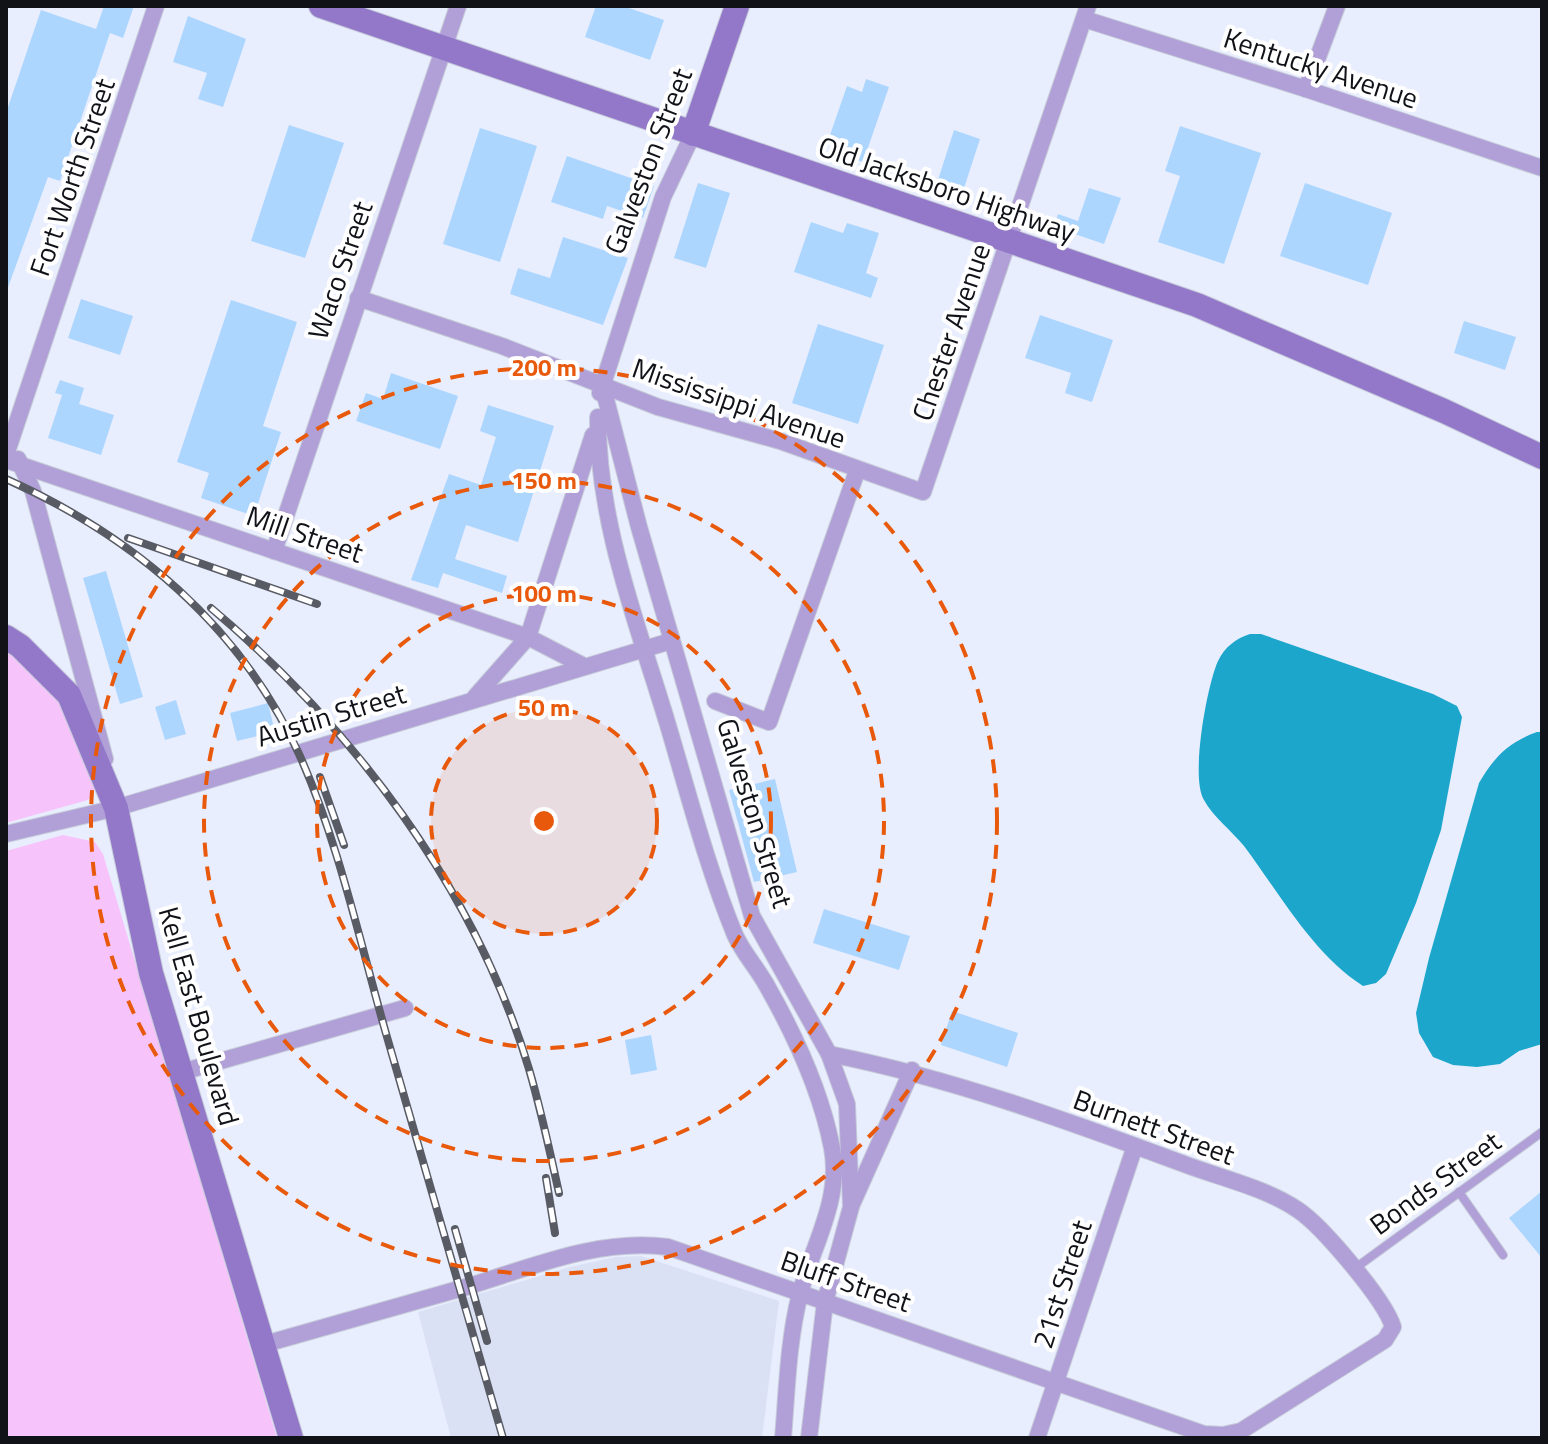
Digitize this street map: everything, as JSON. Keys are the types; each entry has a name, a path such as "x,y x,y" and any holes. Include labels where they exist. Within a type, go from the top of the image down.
{"main road":[{"name":"Old Jacksboro Highway","path":"321,6 1197,305 1444,411 1542,457"},
{"name":"Galveston Street","path":"693,134 737,6"},
{"name":"Kell East Boulevard","path":"6,637 49,672 69,695 116,808 151,973 291,1438"}],"street":[{"name":"Fort Worth Street","path":"11,460 16,426 156,6"},
{"name":"Waco Street","path":"274,551 458,6"},
{"path":"1306,89 1337,6"},
{"name":"Kentucky Avenue","path":"1086,13 1542,168"},
{"name":"Chester Avenue","path":"923,492 1086,13"},
{"name":"Galveston Street","path":"693,134 663,197 602,384 598,417 598,467 645,650 736,937 767,985 802,1054 822,1106 833,1152 828,1216 800,1293 789,1357 783,1438"},
{"name":"Mississippi Avenue","path":"358,298 502,346 658,407 780,441 923,492"},
{"name":"Galveston Street","path":"602,384 671,641 752,916 829,1054 847,1104 851,1207 825,1302 809,1438"},
{"name":"Galveston Street","path":"474,699 528,637 598,417"},
{"path":"11,460 33,491 88,686 116,808"},
{"name":"Mill Street","path":"11,460 528,637 584,666"},
{"path":"715,701 769,722 857,471"},
{"name":"Austin Street","path":"6,834 116,808 671,641"},
{"path":"182,1072 405,1008"},
{"name":"Burnett Street","path":"829,1054 912,1070 1135,1146 1296,1208 1312,1221 1389,1314 1393,1327 1385,1340"},
{"path":"851,1207 912,1070"},
{"name":"21st Street","path":"1037,1438 1135,1146"},
{"name":"Bluff Street","path":"265,1344 539,1264 625,1244 668,1247 1204,1434 1223,1435 1241,1431 1385,1340"}],"lane":[{"name":"Bonds Street","path":"1354,1270 1542,1132"},
{"path":"1459,1192 1503,1255"}],"shaded area":[{"path":"6,645 56,692 95,789 88,800 6,823"},
{"path":"63,835 95,842 103,854 277,1438 6,1438 6,851"},
{"path":"641,1256 779,1301 762,1438 451,1438 418,1312 570,1267 615,1257"}],"water":[{"path":"1250,634 1261,634 1433,694 1457,706 1462,717 1441,830 1416,903 1386,974 1376,983 1363,986 1312,940 1244,846 1212,812 1200,789 1199,753 1214,673 1227,648"},
{"path":"1542,732 1542,1044 1519,1051 1500,1064 1477,1067 1453,1065 1433,1057 1419,1033 1416,1013 1429,958 1479,783 1503,752"}],"building":[{"path":"104,6 134,6 123,38 110,33 60,181 48,177 6,293 6,113 41,10 96,29"},
{"path":"596,6 623,6 664,20 650,60 585,37"},
{"path":"188,16 246,39 223,107 198,99 207,73 173,62"},
{"path":"866,79 889,87 863,162 839,154 844,140 830,135 847,86 862,92"},
{"path":"289,125 344,143 305,258 251,241"},
{"path":"1180,126 1261,153 1224,264 1158,242 1180,176 1165,171"},
{"path":"480,128 537,146 500,262 443,244"},
{"path":"954,130 980,139 964,188 938,180"},
{"path":"567,156 654,186 643,218 607,206 603,219 551,202"},
{"path":"698,183 730,193 706,268 674,258"},
{"path":"1305,183 1392,213 1368,285 1280,256"},
{"path":"1089,188 1121,198 1104,244 1054,227 1058,214 1078,221"},
{"path":"811,222 843,233 847,223 879,233 866,273 878,278 871,298 794,272"},
{"path":"563,237 628,258 603,325 510,294 518,268 550,278"},
{"path":"81,299 133,316 120,355 68,338"},
{"path":"231,300 297,322 263,426 281,432 254,516 201,498 209,473 177,462"},
{"path":"1040,315 1113,340 1092,402 1065,393 1071,373 1025,358"},
{"path":"1464,321 1516,337 1505,370 1454,353"},
{"path":"818,324 884,345 858,424 792,403"},
{"path":"391,373 458,396 440,449 356,421 366,393 383,399"},
{"path":"60,380 84,388 79,404 114,415 101,455 48,438 62,395 55,393"},
{"path":"488,405 554,426 518,542 466,525 455,559 507,576 502,593 443,573 438,588 411,580 449,474 481,485 496,437 480,431"},
{"path":"106,571 143,697 120,704 83,578"},
{"path":"176,700 186,734 165,740 155,707"},
{"path":"268,703 275,732 237,741 230,713"},
{"path":"775,779 797,872 754,882 729,790"},
{"path":"824,909 910,936 899,970 813,943"},
{"path":"952,1011 1018,1033 1007,1067 941,1045"},
{"path":"651,1035 657,1070 631,1075 625,1040"},
{"path":"1542,1191 1542,1258 1509,1218"}],"railway":[{"path":"6,479 97,528 139,557 178,590 214,625 275,707 313,788 337,858 503,1438"},
{"path":"128,538 317,604"},
{"path":"211,608 313,705 360,759 442,875 476,937 506,1002 529,1069 559,1193"},
{"path":"320,777 344,845"},
{"path":"546,1178 555,1233"},
{"path":"455,1229 487,1341"}]}
